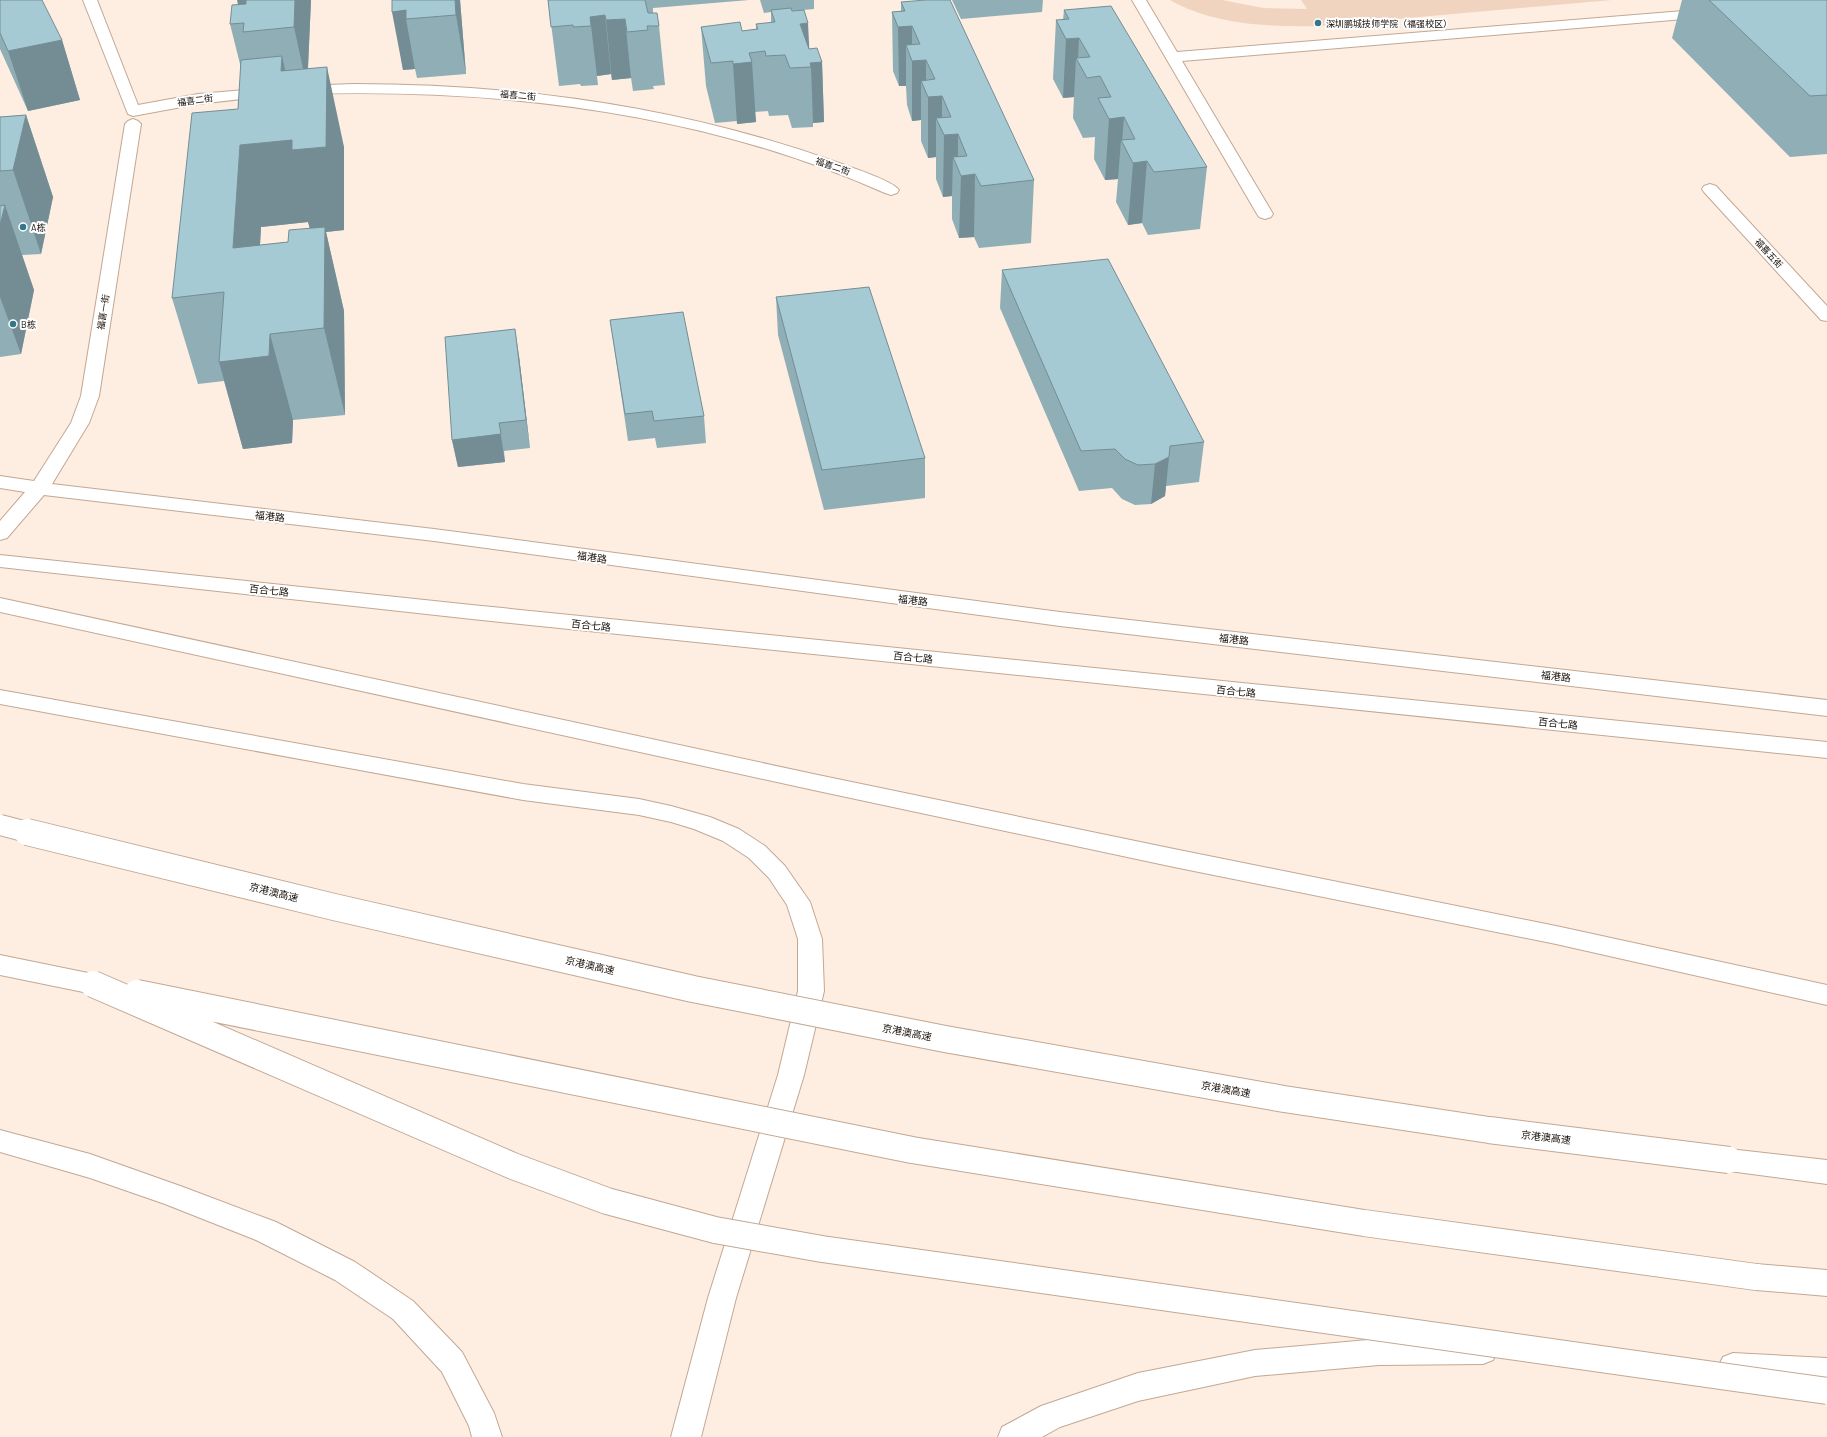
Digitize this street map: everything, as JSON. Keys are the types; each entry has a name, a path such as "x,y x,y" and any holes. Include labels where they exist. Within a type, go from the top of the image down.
{"main road":[{"path":"90,0 133,117"},
{"path":"1139,0 1265,214"},
{"path":"1172,57 1724,12"},
{"name":"福喜二街","path":"133,117 231,95 323,89 408,89 488,92 543,97 654,116 744,138 859,175 891,190"},
{"name":"福喜一街","path":"0,534 40,488 80,423 90,396 133,117"},
{"name":"福喜五街","path":"1710,189 1827,316"},
{"name":"福港路","path":"0,482 442,536 1060,619 1827,708"},
{"name":"百合七路","path":"0,561 472,612 1827,750"},
{"path":"0,605 818,783 1159,855 1556,935 1827,995"},
{"path":"0,698 523,792 639,807 702,823 731,835 757,852 777,872 798,902 810,939 811,990 791,1075 722,1298 686,1437"},
{"name":"京港澳高速","path":"0,825 334,907 693,989 945,1039 1284,1099 1489,1130 1827,1172"},
{"path":"0,965 912,1150 1364,1223 1756,1277 1827,1283"},
{"path":"93,984 513,1166 607,1201 715,1230 822,1249 1827,1391"},
{"path":"0,1141 90,1166 173,1195 266,1231 344,1271 403,1310 452,1362 483,1423 487,1437"},
{"path":"1013,1437 1052,1416 1138,1387 1255,1363 1379,1352 1491,1351 1827,1372"}],"shaded area":[{"path":"1170,0 1222,0 1263,8 1307,9 1301,0 1612,0 1318,26 1280,26 1242,23 1205,15"}],"building":[{"path":"0,0 42,0 62,40 8,51 0,33"},
{"path":"246,0 295,0 294,27 243,32 244,23 230,24 232,5 246,4"},
{"path":"392,0 455,0 456,15 406,19 406,10 392,12"},
{"path":"548,0 645,0 648,13 657,13 659,26 647,26 648,30 627,32 625,19 606,20 605,15 590,17 591,26 573,27 573,25 551,27"},
{"path":"950,0 1034,180 981,186 975,174 961,176 953,157 967,156 958,134 944,135 936,118 951,117 942,96 928,97 921,81 935,79 926,60 912,61 906,45 920,44 912,26 898,27 892,12 905,11 901,2"},
{"path":"1709,0 1827,0 1827,95 1810,96"},
{"path":"1111,6 1207,167 1154,172 1147,161 1133,163 1121,140 1135,139 1124,117 1109,119 1098,98 1111,97 1100,76 1087,78 1076,58 1090,57 1079,38 1066,39 1056,20 1069,19 1064,10"},
{"path":"791,8 792,11 804,10 808,23 800,24 809,49 817,48 822,62 810,63 811,67 790,68 785,55 766,56 765,51 749,53 752,62 733,64 733,61 711,63 701,27 740,22 742,31 758,29 756,24 775,22 771,10"},
{"path":"282,56 281,71 327,67 326,147 292,150 292,140 240,145 233,248 288,242 289,230 325,227 324,328 270,334 269,356 219,362 224,292 172,298 192,113 238,109 241,60"},
{"path":"26,115 13,170 0,171 0,117"},
{"path":"5,205 0,225 0,206"},
{"path":"1108,259 1204,442 1170,446 1169,457 1155,464 1138,465 1125,459 1115,449 1081,451 1002,270"},
{"path":"869,287 925,458 822,470 776,297"},
{"path":"683,312 704,416 654,421 652,411 625,414 610,320"},
{"path":"515,329 526,420 499,423 501,434 452,440 445,337"}],"place":[{"name":"深圳鹏城技师学院（福强校区）","path":"1318,23"},
{"name":"A栋","path":"23,227"},
{"name":"B栋","path":"13,324"}]}
